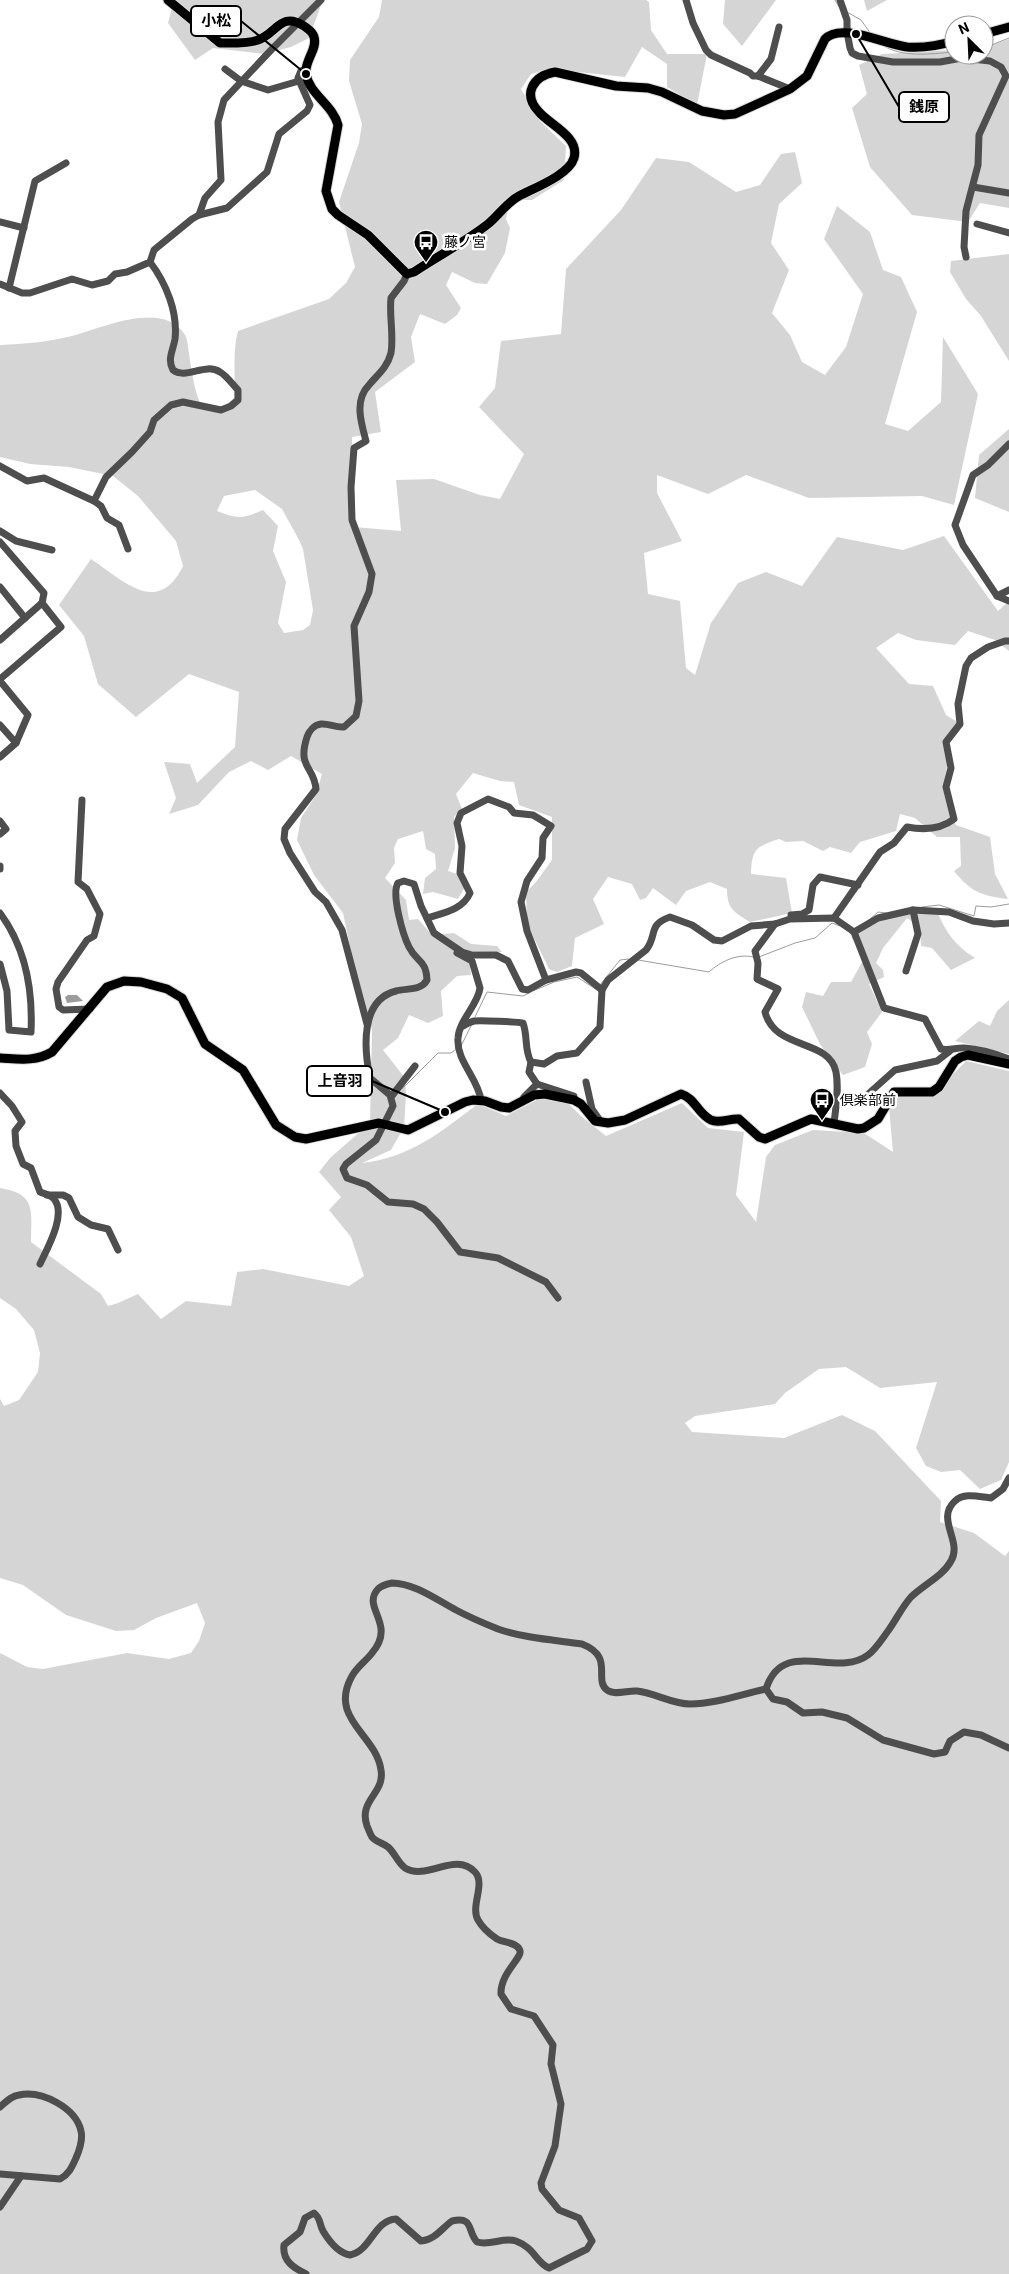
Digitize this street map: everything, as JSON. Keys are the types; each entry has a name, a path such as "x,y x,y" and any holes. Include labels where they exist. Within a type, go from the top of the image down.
{"main road":[{"path":"168,0 220,43 257,41 285,21 294,21 310,29 315,43 306,69 309,82 330,109 338,125 326,191 330,204 338,215 368,235 407,274 414,272 488,223 513,199 569,168 574,158 575,149 572,142 538,112 530,92 533,84 547,74 555,72 616,86 648,88 662,92 702,111 724,115 735,114 790,89 807,76 825,39 829,34 837,31 907,47 932,47 944,44"},
{"path":"994,31 1009,27"},
{"path":"0,1058 31,1060 43,1058 67,1037 107,987 124,981 141,982 167,988 182,998 187,1005 205,1044 244,1070 276,1124 286,1133 306,1139 367,1125 385,1124 400,1129 414,1129 465,1102 480,1100 505,1108 517,1106 539,1094 574,1100 599,1122 608,1124 625,1120 681,1094 688,1096 703,1115 711,1120 739,1119 758,1136 765,1139 811,1119 858,1129 871,1125 878,1119 894,1092 932,1092 939,1087 955,1061 961,1057 968,1056 1009,1064"}],"street":[{"path":"199,215 205,198 221,180 218,122 224,100 321,0"},
{"path":"686,0 695,28 706,50 711,55 753,76 758,76 790,89"},
{"path":"840,0 847,20 847,32 852,53 858,56 893,62 940,62 975,59 990,61 1001,67 1006,76 979,134 978,165 964,225 966,257"},
{"path":"758,76 771,59 779,26"},
{"path":"225,68 242,81 268,90 299,81"},
{"path":"0,284 30,293 72,279 92,285 108,281 115,274 128,272 150,262 154,250 199,215 227,208 267,172 279,134 307,110 310,105 299,81 298,74 306,69"},
{"path":"9,288 35,181 66,163"},
{"path":"973,186 1009,193"},
{"path":"0,222 24,228"},
{"path":"977,224 1009,233"},
{"path":"94,501 106,477 150,432 154,420 171,405 183,402 221,410 231,406 238,400 238,390 220,372 201,369 182,374 173,370 169,361 175,340 174,316 165,284 150,262"},
{"path":"407,274 391,298 392,340 388,362 381,374 365,389 362,397 360,415 366,441 354,448 351,487 352,520 372,574 369,592 354,626 359,701 356,716 344,727 321,724 313,727 309,732 304,748 304,760 306,768 315,780 316,789 285,829 284,839 290,853 315,892 326,902 342,930 367,1024 370,1078 391,1097 393,1106 376,1140 346,1164 343,1169 348,1178 367,1186 388,1202 413,1204 424,1209 437,1222 460,1252 498,1258 546,1282 558,1298"},
{"path":"1009,444 988,465 973,475 954,524 963,545 997,596 1009,601"},
{"path":"0,466 27,481 44,478 102,506 107,518 119,524 128,549"},
{"path":"0,531 16,541 52,550"},
{"path":"0,542 44,593 42,604 1,637"},
{"path":"0,587 25,618"},
{"path":"997,596 1009,590"},
{"path":"0,757 16,744 28,715 0,680 61,627 42,604"},
{"path":"834,918 880,852 894,844 907,827 918,829 938,828 954,819 946,787 951,768 946,742 960,724 958,704 966,666 971,658 988,647 1009,641"},
{"path":"0,725 16,744"},
{"path":"427,918 464,904 470,893 460,873 462,846 457,823 461,812 488,799 509,807 514,813 533,815 551,826 543,838 542,858 527,881 521,902 527,931 546,980"},
{"path":"82,800 78,882 86,889 100,914 94,936 87,940 58,982 56,989 59,1007 63,1010 90,1009"},
{"path":"0,821 6,829 0,834"},
{"path":"834,1123 836,1071 832,1064 807,1045 785,1039 768,1022 765,1012 778,989 757,979 758,963 754,956 760,942 779,922 787,917 802,914 809,910 812,886 820,877 858,885"},
{"path":"367,1024 377,1001 397,990 420,987 427,980 425,965 409,948 401,925 395,892 398,883 404,880 414,884 420,906 434,933 462,952 472,955 496,955 502,957 512,966 519,986 524,990 546,980 576,972 582,973 602,990"},
{"path":"854,932 878,918 913,910 949,912 973,921 994,924 1009,923"},
{"path":"906,971 918,934 913,910"},
{"path":"0,913 17,941 24,959 32,1005 31,1032 9,1030 5,975 0,964"},
{"path":"531,1062 544,1064 557,1056 577,1053 600,1027 602,990 608,980 646,950 650,945 653,930 662,920 670,917 692,925 708,937 722,941 751,926 790,919 834,918 854,932 884,1008 924,1019 939,1047 950,1051"},
{"path":"446,942 459,955 472,961 480,988 458,1036 458,1049 480,1095 480,1100"},
{"path":"463,1026 475,1021 507,1023 517,1021 523,1023 527,1033 528,1057 531,1062 529,1072 537,1084 574,1096 574,1100"},
{"path":"867,1095 895,1070 937,1061 950,1051 965,1047 994,1053 1009,1059"},
{"path":"391,1097 414,1066"},
{"path":"586,1082 592,1109 599,1122"},
{"path":"505,1108 524,1097 537,1084"},
{"path":"0,1093 12,1106 22,1122 16,1131 18,1154 23,1164 31,1168 40,1192 53,1198 58,1204 58,1223 40,1264"},
{"path":"47,1195 63,1195 69,1198 78,1217 90,1225 108,1229 118,1250"},
{"path":"766,1689 770,1677 775,1671 792,1661 842,1662 868,1656 876,1648 911,1597 944,1570 951,1561 955,1544 947,1520 948,1513 955,1500 967,1495 992,1498 1003,1490 1009,1478"},
{"path":"306,2274 288,2263 283,2251 287,2241 300,2232 305,2218 314,2213 318,2216 322,2229 330,2241 340,2251 350,2255 360,2251 381,2225 390,2219 400,2222 422,2241 436,2234 452,2220 464,2221 468,2223 477,2242 503,2239 516,2241 531,2249 543,2265 549,2268 587,2249 592,2241 579,2218 559,2210 542,2189 542,2178 555,2146 561,2104 552,2070 551,2057 554,2050 550,2040 534,2016 512,2009 501,1994 502,1981 507,1971 518,1960 521,1954 520,1948 517,1945 496,1938 480,1922 475,1909 478,1878 475,1872 463,1866 453,1864 421,1872 404,1867 397,1861 389,1848 371,1836 365,1819 364,1813 369,1798 378,1791 381,1769 371,1747 349,1718 346,1710 346,1695 351,1677 372,1653 381,1635 381,1626 373,1604 373,1595 380,1587 391,1583 402,1585 416,1589 474,1620 501,1630 582,1644 594,1649 597,1653 603,1671 603,1685 608,1691 615,1693 637,1691 690,1704 766,1689"},
{"path":"766,1689 773,1699 787,1702 803,1713 834,1714 856,1722 883,1740 934,1754 945,1752 950,1741 964,1732 981,1735 1009,1748"},
{"path":"0,2107 8,2099 19,2095 47,2098 56,2102 72,2115 78,2122 82,2133 78,2154 68,2174 60,2178 0,2174"},
{"path":"0,2208 21,2176"}],"shaded area":[{"path":"174,0 323,0 309,38 291,47 264,54 213,48 195,60 168,23"},
{"path":"382,0 646,0 649,2 651,30 667,54 707,54 697,105 667,87 667,64 642,47 625,77 549,69 531,74 521,89 540,121 566,146 564,180 532,200 510,200 506,219 510,228 505,253 487,284 475,283 452,272 446,285 461,308 457,315 445,324 420,314 411,337 415,362 375,392 381,432 352,437 354,527 401,531 396,480 434,479 480,495 500,499 524,454 479,407 495,388 501,341 561,334 566,269 621,210 656,158 689,162 736,192 760,185 781,154 795,152 802,183 779,204 771,243 789,270 772,313 790,335 802,362 825,375 846,347 863,294 824,239 837,206 870,232 883,270 901,277 917,312 885,424 908,431 941,402 943,337 978,394 954,505 922,496 809,498 746,475 708,494 657,475 657,493 682,541 644,553 648,594 680,601 686,668 695,675 711,623 738,583 766,572 802,586 837,537 903,550 944,536 998,611 1009,601 1009,651 995,640 968,631 955,645 916,640 898,633 876,648 909,684 933,686 946,715 959,723 944,742 948,762 944,781 951,813 956,825 990,837 995,874 1008,899 978,892 966,884 954,871 961,866 960,837 937,837 915,818 900,814 896,831 860,842 851,853 830,847 823,851 803,841 786,842 779,839 760,847 754,854 751,874 786,878 792,913 750,922 730,906 727,889 710,882 686,891 676,905 653,888 646,898 640,900 632,884 608,877 593,899 604,924 575,938 572,966 557,972 549,969 527,924 526,892 552,860 552,817 519,805 514,782 500,781 473,773 456,794 462,809 454,817 455,848 448,871 460,875 466,885 458,899 433,892 423,894 425,878 436,869 435,854 426,849 423,831 398,839 394,848 395,863 385,878 406,900 409,920 418,919 432,935 454,933 471,944 497,946 502,952 468,951 471,975 457,976 441,991 443,1016 428,1023 409,1015 398,1038 383,1050 405,1078 404,1127 391,1150 362,1163 380,1160 411,1149 438,1133 478,1104 506,1116 539,1099 568,1103 606,1136 682,1103 708,1128 744,1132 736,1195 756,1222 766,1157 775,1145 813,1130 864,1133 893,1152 889,1107 900,1094 933,1095 966,1061 1009,1071 1009,1462 1001,1480 980,1489 960,1470 941,1472 926,1466 916,1448 937,1382 880,1388 846,1367 819,1369 785,1393 775,1404 695,1416 685,1423 692,1432 784,1438 842,1415 875,1431 941,1501 940,1522 974,1533 1005,1556 1009,1551 1009,2274 0,2274 0,1653 27,1667 43,1669 127,1653 169,1659 191,1653 199,1641 205,1623 197,1603 156,1618 134,1630 116,1631 66,1615 23,1585 0,1578 0,1399 4,1406 19,1400 38,1372 40,1353 34,1330 16,1309 0,1298 0,1188 12,1191 26,1200 31,1213 31,1242 101,1294 108,1306 138,1294 161,1319 186,1301 231,1306 237,1272 263,1269 349,1286 364,1276 351,1237 329,1210 341,1197 319,1172 330,1158 370,1123 372,1030 356,975 343,913 314,875 297,840 301,818 316,795 322,774 291,756 268,770 251,761 229,772 198,805 169,814 176,798 164,762 190,764 197,783 235,747 239,692 189,674 136,717 98,684 84,636 59,605 91,559 116,577 140,590 152,592 163,590 173,581 183,566 176,541 138,496 113,476 69,467 30,464 0,457 0,345 63,338 132,319 148,317 163,319 175,324 186,337 195,389 203,409 219,411 234,398 235,347 238,331 329,299 346,283 355,267 339,202 359,143 362,124 349,81 350,60 379,17","holes":["255,490 282,509 303,549 313,610 310,625 303,630 284,633 278,623 286,582 273,551 278,526 263,510 240,517 217,511 224,496"]},
{"path":"725,0 776,0 742,46 723,24"},
{"path":"864,0 887,0 867,11"},
{"path":"1009,39 1009,208 980,203 968,222 912,215 870,167 852,108 867,94 859,65 882,54 944,51 944,65 994,65 994,44"},
{"path":"1009,254 1009,361 981,316 966,299 950,272 951,261"},
{"path":"1009,429 1009,512 975,498 979,455"},
{"path":"937,911 952,938 975,958 951,970 932,948 921,946 920,927 907,918 883,948 876,963 883,970 884,977 869,984 882,1012 867,1032 872,1044 865,1067 843,1075 820,1044 802,1007 806,992 823,996 831,982 851,982 866,955 851,937 877,920 911,913"},
{"path":"77,995 83,1001 67,1003 65,997"},
{"path":"1009,1000 1009,1054 955,1041 979,1021 990,1026 997,1011"}],"waterway":[{"path":"835,0 839,7"},
{"path":"847,12 861,20 871,34"},
{"path":"994,44 1009,38"},
{"path":"882,45 907,53 944,53"},
{"path":"922,907 939,905 974,916 976,906 991,907 1009,904"},
{"path":"870,919 878,912 886,913"},
{"path":"759,957 795,943 815,938 832,923 840,926"},
{"path":"638,960 709,972 729,959 741,956 753,957"},
{"path":"600,985 620,960 629,959"},
{"path":"533,991 554,982 577,977 597,990"},
{"path":"475,1017 487,992 523,996 529,993"},
{"path":"461,1046 471,1026"},
{"path":"402,1089 438,1053 451,1053 455,1050"}],"place":[{"name":"銭原","path":"856,34"},
{"name":"小松","path":"306,74"},
{"name":"藤ノ宮","path":"426,263"},
{"name":"上音羽","path":"445,1112"},
{"name":"倶楽部前","path":"822,1121"}]}
